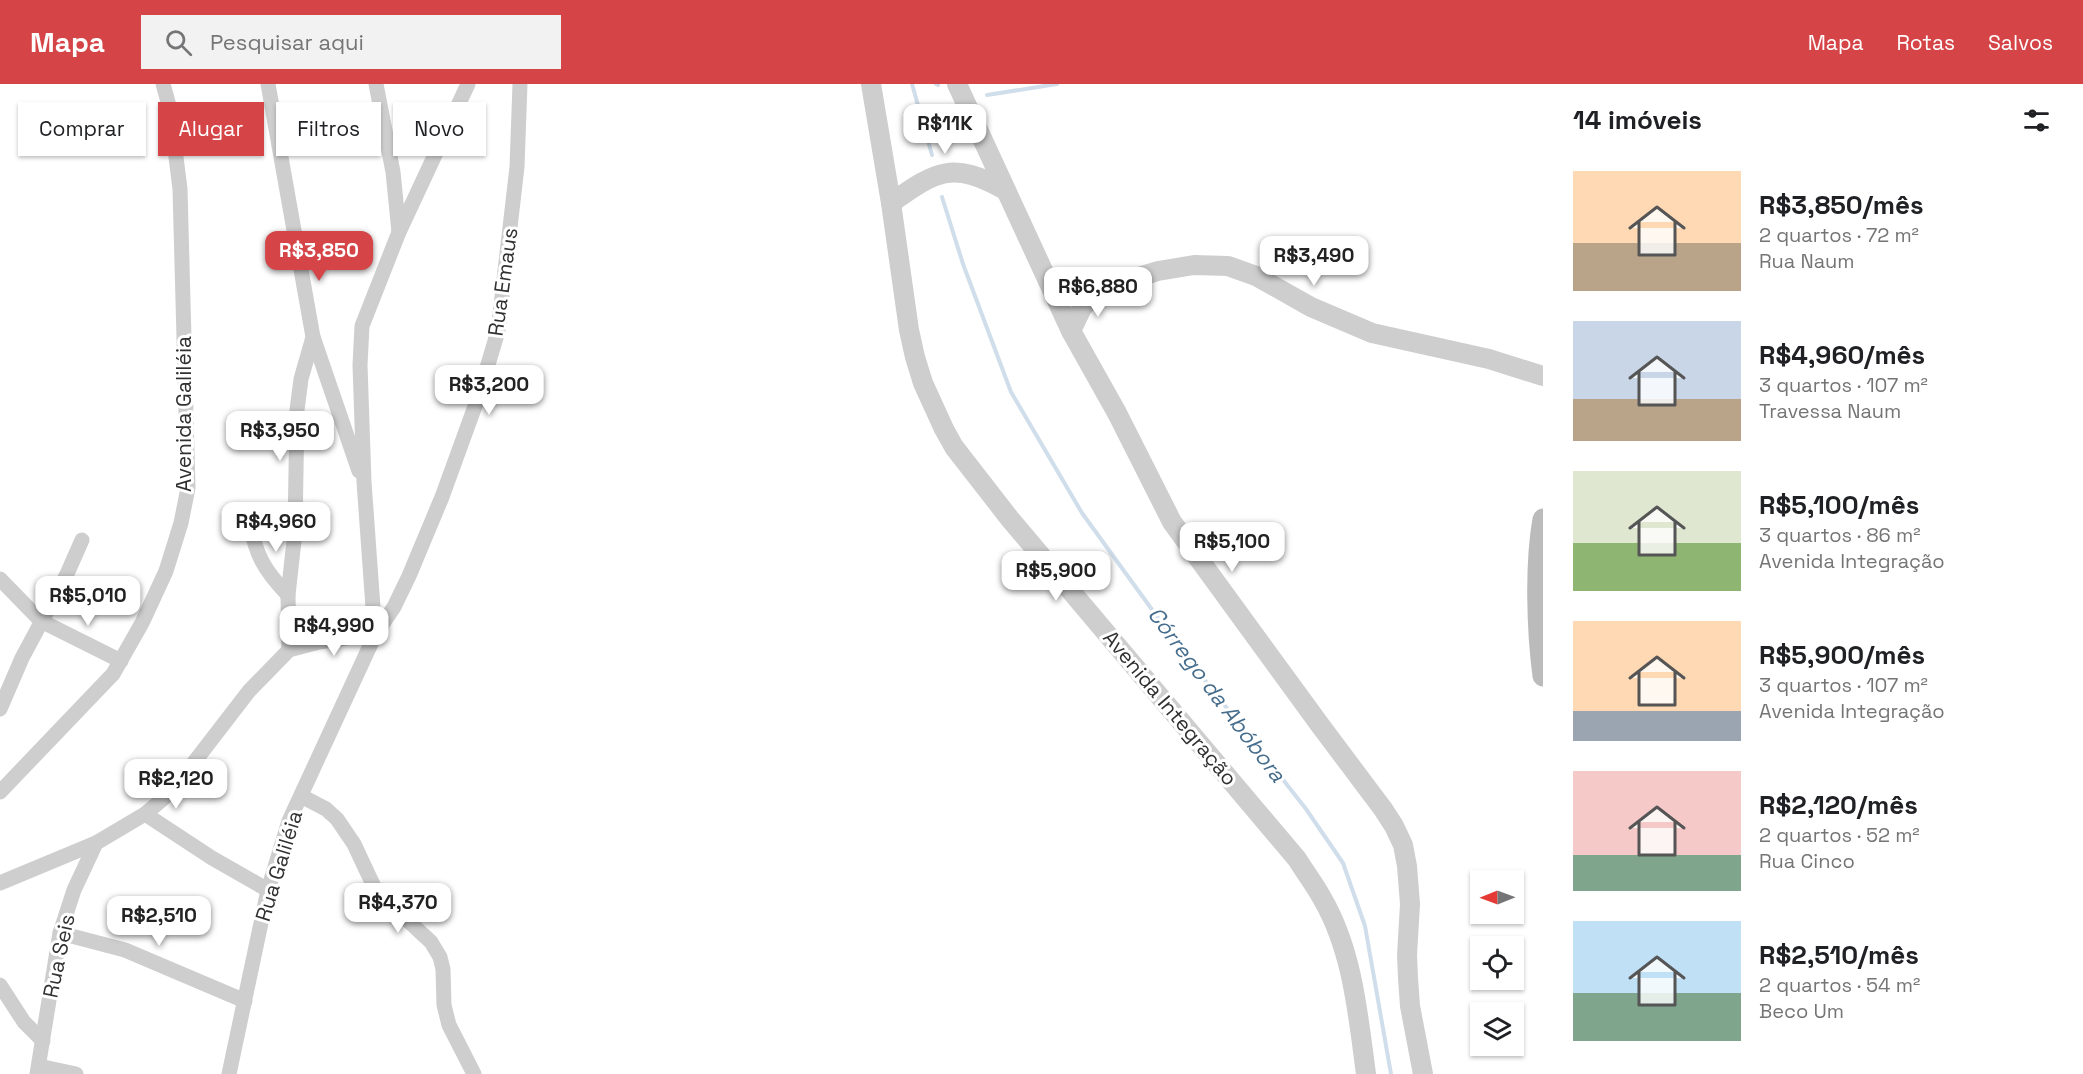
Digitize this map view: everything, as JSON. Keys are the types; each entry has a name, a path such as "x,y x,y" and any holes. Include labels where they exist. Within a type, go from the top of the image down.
{"main road":[{"path":"1543,519 1540,535 1539,596 1543,676"}],"street":[{"name":"Avenida Galiléia","path":"0,792 113,674 142,623 166,571 181,524 188,488 180,189 170,109 163,84"},
{"path":"268,84 313,337 364,482"},
{"path":"376,84 393,172 399,232"},
{"path":"0,883 96,843 145,814 182,778 249,691 289,651 319,642 375,635 364,482 360,364 362,326 399,232 468,84"},
{"name":"Rua Emaus","path":"375,635 394,607 442,497 478,398 498,331 518,167 520,84"},
{"name":"Avenida Integração","path":"871,84 909,330 923,383 944,429 954,447 1010,519 1297,859 1323,899 1344,952 1356,1004 1366,1074"},
{"path":"957,84 1071,330 1117,412 1172,522 1383,808 1403,845 1410,904 1407,955 1410,1006 1423,1074"},
{"path":"891,203 930,177 960,172 982,177 1005,190"},
{"path":"1048,282 1083,292 1158,271 1194,265 1228,266 1256,276 1311,307 1372,333 1490,359 1539,378"},
{"path":"1071,330 1082,308 1099,289"},
{"path":"289,651 288,595 295,532 297,410 301,380 313,337"},
{"path":"249,520 255,550 269,575 288,595"},
{"path":"0,709 22,658 68,574 82,540"},
{"path":"0,579 41,621 120,661"},
{"name":"Rua Galiléia","path":"228,1074 268,890 289,821 375,635"},
{"path":"301,796 326,809 337,819 354,844 376,891 431,942 440,957 443,969 444,1005 449,1025 474,1074"},
{"path":"145,814 212,858 268,890"},
{"name":"Rua Seis","path":"38,1070 60,933 74,890 96,843"},
{"path":"60,933 125,950 245,1000"},
{"path":"0,985 24,1022 43,1041"},
{"path":"38,1070 76,1074"}],"waterway":[{"name":"Córrego da Abóbora","path":"912,84 932,155"},
{"path":"987,95 1057,84"},
{"name":"Córrego da Abóbora","path":"942,197 963,264 1011,392 1082,513 1182,651 1306,809 1343,863 1365,926 1391,1074"}]}
